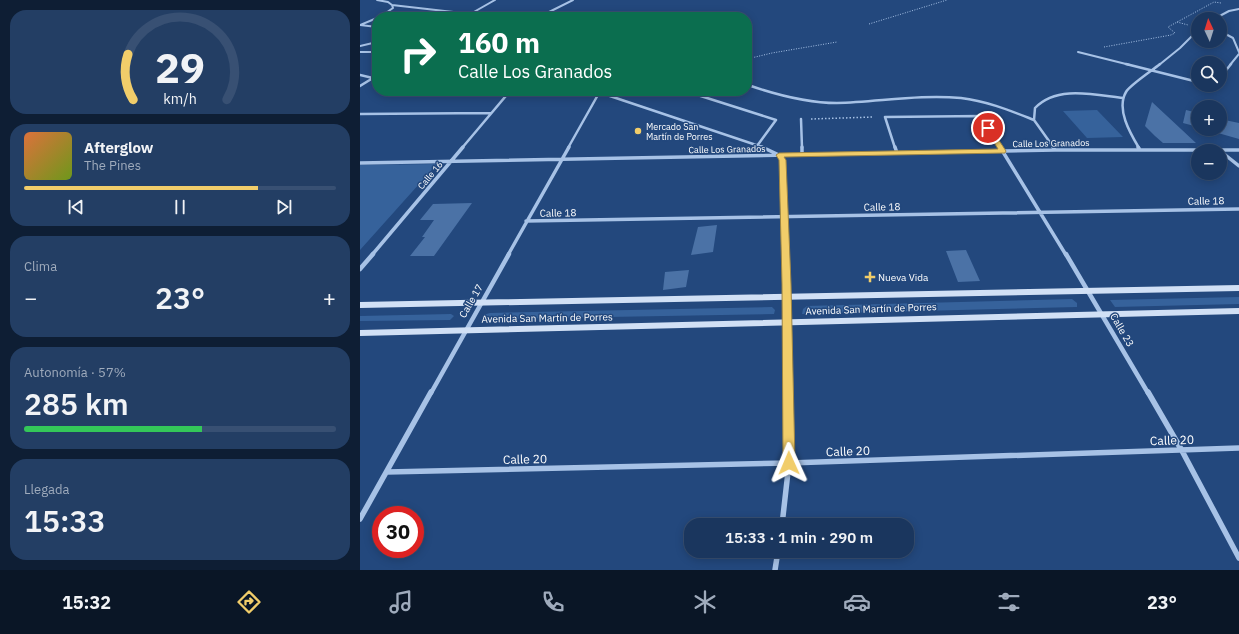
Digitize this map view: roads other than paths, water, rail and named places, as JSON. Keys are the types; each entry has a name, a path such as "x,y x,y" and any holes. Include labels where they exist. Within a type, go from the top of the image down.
{"main road":[{"name":"Avenida San Martín de Porres","path":"360,305 787,298 1087,290 1239,288"},
{"name":"Avenida San Martín de Porres","path":"360,333 787,323 1102,313 1239,311"}],"street":[{"path":"377,0 388,2 392,5 453,12"},
{"path":"474,12 495,0"},
{"path":"549,12 573,0"},
{"path":"387,12 393,8 392,5"},
{"path":"1227,12 1239,9"},
{"path":"360,25 372,20"},
{"path":"360,25 372,26"},
{"path":"1227,35 1231,36 1237,44 1239,53 1227,69"},
{"path":"1140,150 1130,133 1122,109 1123,98 1126,91 1180,48 1191,37"},
{"path":"360,46 372,43"},
{"path":"360,52 372,52"},
{"path":"1078,52 1151,72 1191,81"},
{"path":"360,75 372,78"},
{"path":"360,86 372,79"},
{"path":"752,86 787,98 836,103 918,97 962,98 994,105 1034,120 1055,150"},
{"path":"1034,120 1035,108 1044,100 1056,96 1075,95 1123,98"},
{"name":"Calle 16","path":"360,269 506,96"},
{"name":"Calle 17","path":"360,519 464,330 562,159 595,96"},
{"path":"609,96 771,150 779,155 782,160 787,298 789,463 783,518"},
{"path":"701,96 776,120 757,146"},
{"path":"360,114 491,113"},
{"name":"Calle 23","path":"897,153 885,117 981,116 1102,313 1181,449 1239,558"},
{"path":"801,119 802,154"},
{"name":"Calle Los Granados","path":"360,162 1055,150 1191,149"},
{"name":"Calle Los Granados","path":"1227,149 1239,150"},
{"path":"1227,156 1239,166"},
{"name":"Calle 18","path":"526,222 785,216 1239,209"},
{"name":"Calle 20","path":"387,472 789,463 1239,448"},
{"path":"775,570 777,558"}],"place":[{"name":"Mercado San Martín de Porres","path":"638,131"},
{"name":"Nueva Vida","path":"870,277"}]}
